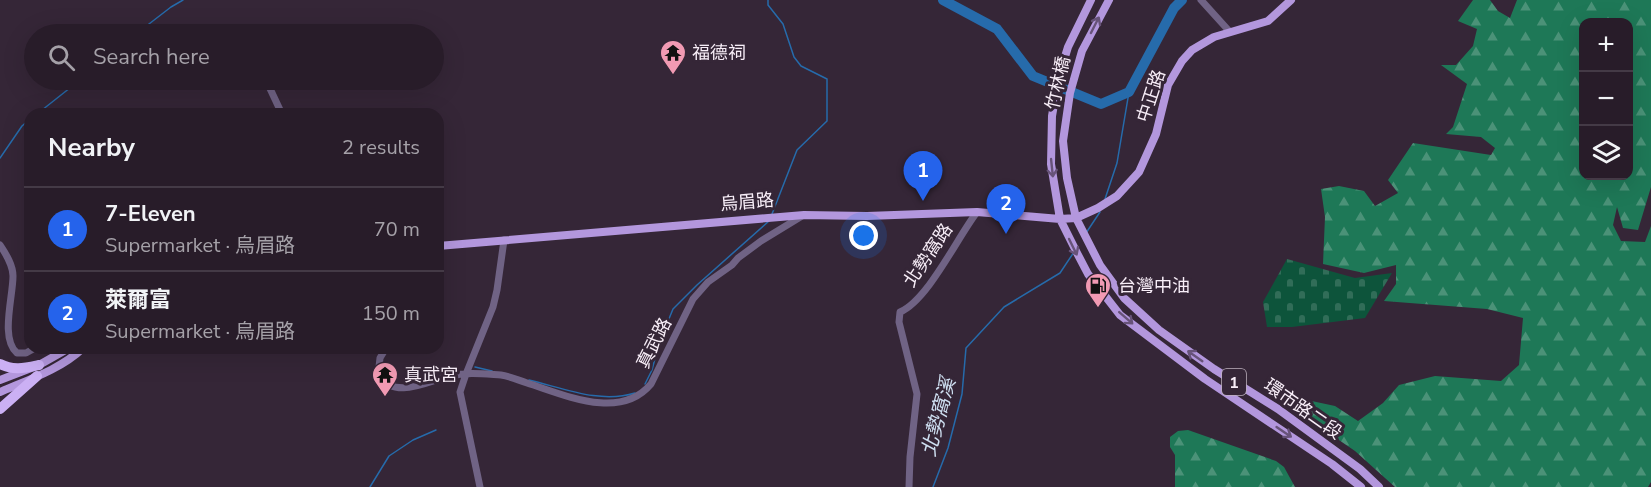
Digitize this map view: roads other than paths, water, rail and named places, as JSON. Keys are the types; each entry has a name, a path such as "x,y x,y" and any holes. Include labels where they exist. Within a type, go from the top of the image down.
{"highway":[{"path":"0,364 7,368 38,370"},
{"path":"0,409 38,370"}],"main road":[{"name":"竹林橋","path":"1060,219 1051,164 1052,116 1059,76 1068,47 1091,0"},
{"name":"竹林橋","path":"1076,218 1067,178 1063,141 1065,122 1070,93 1082,51 1109,0"},
{"name":"中正路","path":"1060,219 1076,218 1098,208 1117,196 1139,172 1156,134 1168,85 1182,61 1201,44 1230,32 1268,21 1291,0"},
{"name":"烏眉路","path":"444,245 804,215 867,216 977,212 1060,219"},
{"name":"環市路二段","path":"1076,218 1100,265 1124,298 1159,330 1214,369 1278,409 1360,469 1379,487"},
{"name":"環市路二段","path":"1060,219 1088,274 1120,315 1204,379 1361,487"},
{"path":"0,392 61,354"},
{"path":"0,380 38,370 77,354"}],"street":[{"path":"1201,0 1230,32"},
{"path":"271,90 279,108"},
{"name":"北勢窩路","path":"909,487 909,457 916,394 899,322 900,312 910,308 932,280 977,212"},
{"name":"真武路","path":"382,354 378,376 392,387 404,389 449,376 466,374 504,375 588,402 630,400 643,393 651,384 693,299 708,282 738,258 804,215"},
{"path":"480,487 460,392 493,307 504,240"},
{"path":"0,245 13,276 8,304 7,337 9,345 17,353 24,353"}],"waterway":[{"path":"149,24 183,0"},
{"path":"768,0 768,5 783,24 794,57 801,66 827,79 827,121 797,150 772,214"},
{"path":"943,0 997,29 1033,76 1101,104 1129,92 1174,8 1182,0"},
{"path":"45,108 67,90"},
{"name":"北勢窩溪","path":"1105,199 1117,163 1129,92"},
{"path":"0,158 24,124"},
{"name":"北勢窩溪","path":"1086,233 1100,212"},
{"path":"645,384 673,309 769,221"},
{"name":"北勢窩溪","path":"933,487 948,448 962,394 966,348 1004,307 1060,273 1074,252"},
{"path":"475,367 492,371"},
{"path":"529,380 595,396 622,396 635,393"},
{"path":"370,487 389,456 413,440 436,430"}],"place":[{"name":"福德祠","path":"673,76"},
{"name":"7-Eleven","path":"923,201"},
{"name":"萊爾富","path":"1006,234"},
{"name":"台灣中油","path":"1098,309"},
{"name":"真武宮","path":"385,398"}]}
